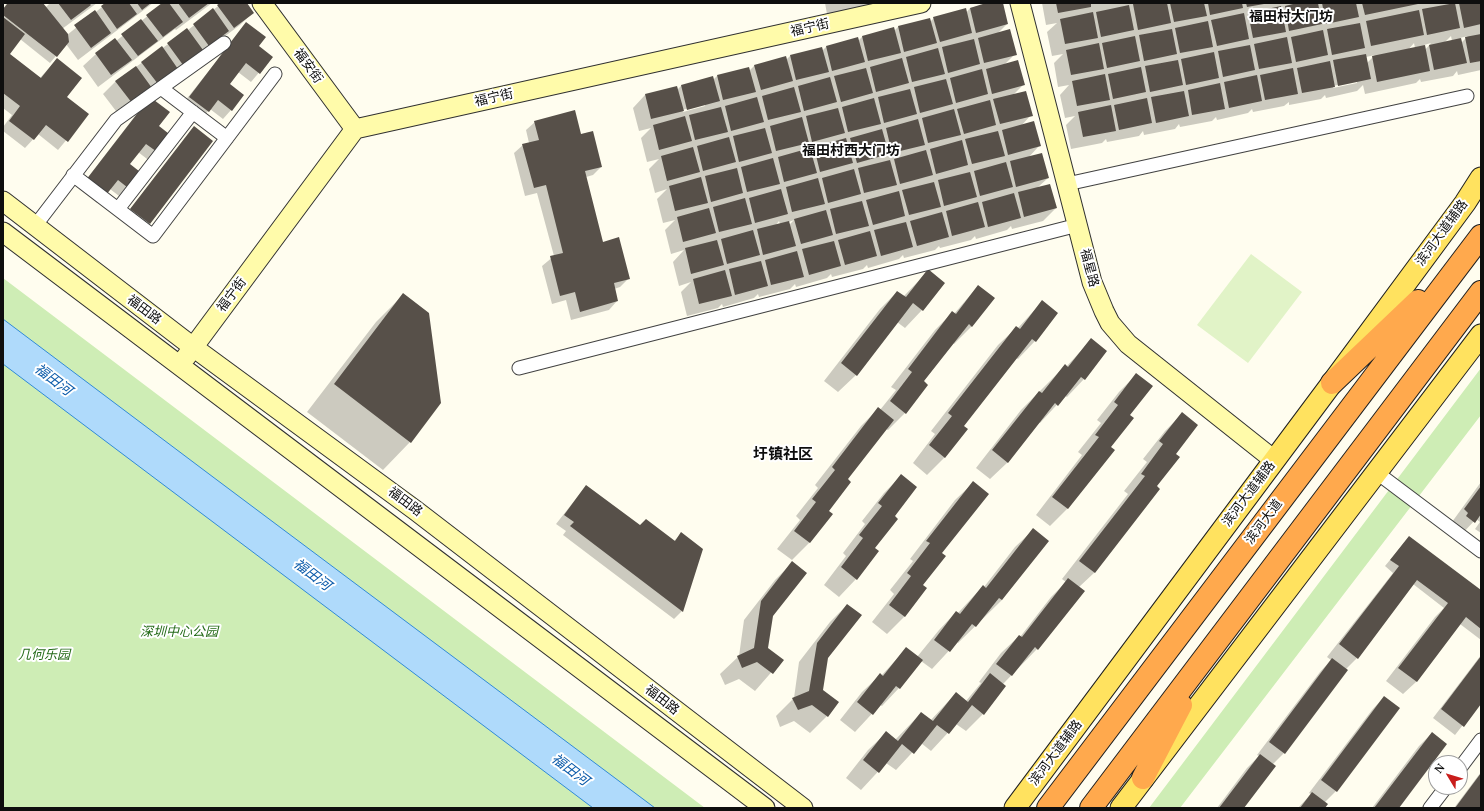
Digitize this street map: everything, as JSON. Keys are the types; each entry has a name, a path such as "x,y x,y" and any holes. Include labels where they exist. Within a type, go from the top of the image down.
{"highway":[{"name":"滨河大道","path":"1048,808 1481,236"},
{"path":"1332,383 1466,256"},
{"path":"1091,808 1481,292"},
{"path":"1456,326 1481,307"},
{"path":"1143,778 1213,646"}],"main road":[{"name":"福安街","path":"262,3 355,129"},
{"name":"福宁街","path":"179,366 355,129 921,3"},
{"name":"福星路","path":"1020,3 1097,298 1110,323 1140,355 1274,460"},
{"name":"滨河大道辅路","path":"1015,808 1332,383 1481,178"},
{"name":"福田路","path":"3,202 193,347 415,510 803,808"},
{"name":"福田路","path":"3,232 765,808"},
{"path":"1121,808 1481,335"}],"street":[{"path":"35,226 116,120 224,43"},
{"path":"73,175 153,236 275,74"},
{"path":"161,88 227,138"},
{"path":"1067,184 1467,96"},
{"path":"118,209 193,112"},
{"path":"519,368 1078,225"},
{"path":"1376,472 1481,551"},
{"path":"1468,757 1481,740"},
{"path":"1430,808 1440,795"}],"green space":[{"path":"1251,254 1302,292 1248,363 1197,325"},
{"name":"深圳中心公园","path":"3,278 705,808 3,808"},
{"path":"1481,368 1481,415 1180,808 1149,808"}],"water":[{"name":"福田河","path":"3,319 655,808 593,808 3,364"}],"building":[{"path":"8,3 43,3 68,34 69,42 57,57 3,15 3,9"},
{"path":"58,3 89,3 91,5 71,20"},
{"path":"105,3 129,3 137,14 117,29 101,6"},
{"path":"137,3 151,3 142,10"},
{"path":"162,3 169,3 183,22 163,37 146,15"},
{"path":"178,3 209,3 189,18"},
{"path":"220,3 247,3 254,13 234,28 217,5"},
{"path":"986,3 1003,3 1008,24 976,33 970,8"},
{"path":"1056,3 1091,3 1091,7 1058,13"},
{"path":"1167,3 1171,23 1138,30 1133,4"},
{"path":"1170,3 1204,3 1207,16 1174,22"},
{"path":"1208,3 1242,3 1243,8 1210,15"},
{"path":"1246,3 1264,3 1264,4 1247,7"},
{"path":"1297,3 1318,3 1322,24 1289,31 1285,6"},
{"path":"1322,3 1356,3 1359,17 1326,24"},
{"path":"1362,3 1417,3 1418,4 1365,15"},
{"path":"1455,3 1460,28 1427,35 1422,9"},
{"path":"1459,3 1481,3 1481,24 1464,28"},
{"path":"1129,5 1134,30 1101,37 1096,12"},
{"path":"1281,6 1286,32 1253,38 1248,13"},
{"path":"213,8 229,31 209,46 193,24"},
{"path":"966,8 972,33 940,42 933,17"},
{"path":"95,10 111,33 91,48 74,25"},
{"path":"1419,10 1424,35 1371,46 1366,21"},
{"path":"1093,12 1098,38 1065,44 1060,19"},
{"path":"1244,13 1249,39 1217,46 1211,20"},
{"path":"3,17 25,34 10,54 41,78 57,58 82,78 67,97 89,114 68,142 46,125 34,140 9,121 20,106 3,93"},
{"path":"930,18 937,43 904,52 898,26"},
{"path":"141,19 158,41 138,56 121,34"},
{"path":"1208,21 1213,47 1180,53 1175,28"},
{"path":"246,22 266,37 259,46 273,57 260,74 246,63 230,84 244,95 232,111 218,100 209,112 189,97"},
{"path":"1360,23 1365,48 1332,55 1327,29"},
{"path":"894,27 901,53 868,61 862,36"},
{"path":"187,28 203,50 183,65 167,43"},
{"path":"1010,29 1017,55 984,63 978,38"},
{"path":"1172,29 1177,54 1144,61 1139,35"},
{"path":"1323,30 1328,55 1296,62 1291,37"},
{"path":"1481,34 1481,61 1470,63 1465,37"},
{"path":"1135,36 1140,61 1107,68 1102,43"},
{"path":"858,37 865,62 832,71 826,46"},
{"path":"1287,37 1292,63 1259,69 1254,44"},
{"path":"115,38 132,60 111,75 95,53"},
{"path":"1461,38 1467,63 1434,70 1429,45"},
{"path":"974,39 980,64 948,73 942,47"},
{"path":"1099,43 1104,69 1071,75 1066,50"},
{"path":"1250,45 1255,70 1223,77 1218,51"},
{"path":"1425,45 1430,71 1377,82 1372,56"},
{"path":"162,46 178,69 158,84 141,62"},
{"path":"822,47 829,72 796,80 790,55"},
{"path":"938,48 945,74 912,82 906,57"},
{"path":"1214,52 1219,78 1186,85 1181,59"},
{"path":"1366,54 1371,79 1338,86 1333,60"},
{"path":"786,56 793,81 761,90 754,65"},
{"path":"902,58 909,83 876,92 870,67"},
{"path":"1018,60 1025,85 992,94 986,69"},
{"path":"1178,60 1183,85 1150,92 1145,66"},
{"path":"1330,61 1335,87 1302,93 1297,68"},
{"path":"136,66 152,88 132,103 115,81"},
{"path":"749,67 756,92 723,100 717,75"},
{"path":"1141,67 1146,92 1113,99 1108,74"},
{"path":"866,68 873,93 841,102 834,76"},
{"path":"1293,68 1298,94 1265,100 1260,75"},
{"path":"982,69 988,94 956,103 950,78"},
{"path":"1105,74 1110,100 1077,106 1072,81"},
{"path":"1257,75 1262,101 1229,108 1224,82"},
{"path":"713,76 720,101 687,110 681,85"},
{"path":"830,77 837,102 804,111 798,86"},
{"path":"946,79 953,104 920,113 914,87"},
{"path":"1220,83 1225,109 1192,115 1188,90"},
{"path":"677,86 684,111 651,119 645,94"},
{"path":"794,87 801,112 768,120 762,96"},
{"path":"910,89 917,114 884,123 878,97"},
{"path":"1026,91 1033,116 1000,124 993,99"},
{"path":"1184,91 1189,116 1156,123 1151,97"},
{"path":"150,97 170,112 159,126 173,137 160,154 146,144 130,164 144,175 132,191 118,180 106,195 86,180"},
{"path":"757,97 764,122 731,131 725,106"},
{"path":"874,98 881,124 848,132 842,107"},
{"path":"1147,98 1152,123 1119,130 1114,105"},
{"path":"990,100 996,125 964,134 957,109"},
{"path":"1111,105 1116,131 1083,137 1078,112"},
{"path":"721,107 728,132 695,140 689,115"},
{"path":"838,108 845,133 812,142 806,116"},
{"path":"954,109 961,135 928,143 922,118"},
{"path":"575,110 581,134 593,131 602,167 585,171 603,242 619,237 630,279 614,283 618,301 580,312 575,292 560,296 550,256 563,253 546,185 534,188 522,144 539,140 534,121"},
{"path":"685,116 692,141 659,150 653,125"},
{"path":"802,117 809,143 776,151 770,126"},
{"path":"918,119 925,145 892,153 886,128"},
{"path":"1034,121 1041,146 1008,155 1002,130"},
{"path":"194,126 213,141 150,224 130,209"},
{"path":"765,128 772,153 739,162 733,136"},
{"path":"882,129 889,154 857,163 850,138"},
{"path":"998,131 1005,156 972,164 965,139"},
{"path":"729,137 736,162 703,171 697,146"},
{"path":"846,138 853,163 820,172 814,147"},
{"path":"962,140 968,165 936,174 930,149"},
{"path":"693,147 700,172 667,181 661,156"},
{"path":"810,148 817,173 784,182 778,157"},
{"path":"926,150 933,175 900,184 894,159"},
{"path":"1042,153 1049,178 1016,187 1010,161"},
{"path":"773,158 780,184 747,192 741,167"},
{"path":"890,160 897,185 864,193 858,168"},
{"path":"1006,162 1013,187 980,196 974,171"},
{"path":"737,168 743,193 711,202 705,176"},
{"path":"854,169 861,194 828,203 822,178"},
{"path":"970,172 977,197 944,206 938,180"},
{"path":"701,177 708,203 675,211 669,186"},
{"path":"818,178 825,204 792,212 786,187"},
{"path":"934,182 941,207 909,215 902,190"},
{"path":"1050,184 1057,208 1024,217 1018,192"},
{"path":"781,189 788,214 755,223 749,198"},
{"path":"899,191 905,216 873,225 866,200"},
{"path":"1014,193 1021,218 988,227 982,202"},
{"path":"745,198 752,224 719,232 713,207"},
{"path":"862,201 869,226 836,234 830,209"},
{"path":"978,202 985,227 952,236 946,211"},
{"path":"709,208 716,233 683,242 677,217"},
{"path":"826,210 833,235 801,244 794,219"},
{"path":"942,212 949,237 917,246 910,221"},
{"path":"789,221 796,246 763,255 757,229"},
{"path":"906,222 913,247 881,256 874,230"},
{"path":"753,230 760,255 727,264 721,239"},
{"path":"870,231 877,256 845,265 838,240"},
{"path":"717,240 724,265 691,274 685,248"},
{"path":"834,241 841,266 809,275 802,249"},
{"path":"797,251 804,277 771,285 765,260"},
{"path":"761,261 768,286 735,295 729,269"},
{"path":"928,269 945,283 923,311 913,303 857,376 841,363 897,291 906,297"},
{"path":"725,270 732,296 699,304 693,279"},
{"path":"978,285 995,298 972,327 969,324 924,381 928,385 906,414 890,401 912,372 908,369 952,311 956,314"},
{"path":"403,293 429,313 441,403 411,443 334,384"},
{"path":"1042,300 1058,313 1036,342 1032,339 964,426 968,429 945,458 929,445 952,416 948,413 1016,326 1020,329"},
{"path":"1091,338 1107,351 1085,380 1081,377 1058,406 1055,403 1008,463 992,450 1039,391 1042,393 1065,364 1068,367"},
{"path":"1136,373 1153,386 1130,415 1134,418 1111,447 1115,450 1068,509 1052,497 1099,437 1095,435 1118,405 1114,402"},
{"path":"878,407 894,420 848,479 851,482 829,511 833,514 810,543 794,531 816,502 812,499 835,470 832,467"},
{"path":"1182,412 1198,425 1176,454 1180,457 1157,486 1160,489 1095,573 1079,561 1145,476 1141,474 1163,444 1159,441"},
{"path":"901,474 917,487 895,516 898,519 875,548 879,551 857,580 841,567 863,538 859,535 882,506 878,503"},
{"path":"973,481 989,494 942,553 946,556 923,585 927,588 905,617 889,605 911,576 907,573 930,543 926,541"},
{"path":"586,485 640,525 646,519 675,541 681,532 703,549 683,612 570,526 574,522 564,515"},
{"path":"1481,486 1481,514 1475,523 1466,516 1468,513 1464,509"},
{"path":"1033,528 1049,541 1002,600 999,598 976,627 972,624 950,652 934,640 956,611 960,614 983,585 986,588"},
{"path":"1409,536 1481,590 1481,629 1466,617 1417,682 1398,668 1448,603 1417,580 1358,659 1339,644 1399,566 1390,560"},
{"path":"792,561 807,573 773,616 768,648 784,660 773,674 757,662 742,668 737,656 754,648 761,601"},
{"path":"1068,578 1085,591 1038,650 1035,647 1012,676 996,664 1019,635 1022,637"},
{"path":"847,604 862,615 828,658 823,690 839,702 828,717 812,705 798,710 792,698 809,691 817,643"},
{"path":"906,647 923,660 900,689 896,686 873,715 857,702 880,673 883,676"},
{"path":"1481,656 1481,704 1464,727 1441,709"},
{"path":"1332,658 1348,670 1285,754 1269,742"},
{"path":"990,673 1006,686 984,715 972,705 949,734 937,725 914,754 902,744 879,773 863,760 886,731 898,741 921,712 933,721 956,692 968,702"},
{"path":"1384,696 1400,708 1337,792 1321,780"},
{"path":"1432,732 1447,744 1439,755 1428,755 1428,769 1399,808 1374,808"},
{"path":"1260,754 1276,766 1244,808 1219,808"},
{"path":"1481,773 1480,808 1455,808 1465,795 1468,795 1468,790"},
{"path":"1312,792 1328,804 1325,808 1300,808"}],"district":[{"name":"福田村大门坊","path":"1291,17"},
{"name":"福田村西大门坊","path":"851,151"},
{"name":"圩镇社区","path":"783,455"}],"park label":[{"name":"几何乐园","path":"44,655"}]}
